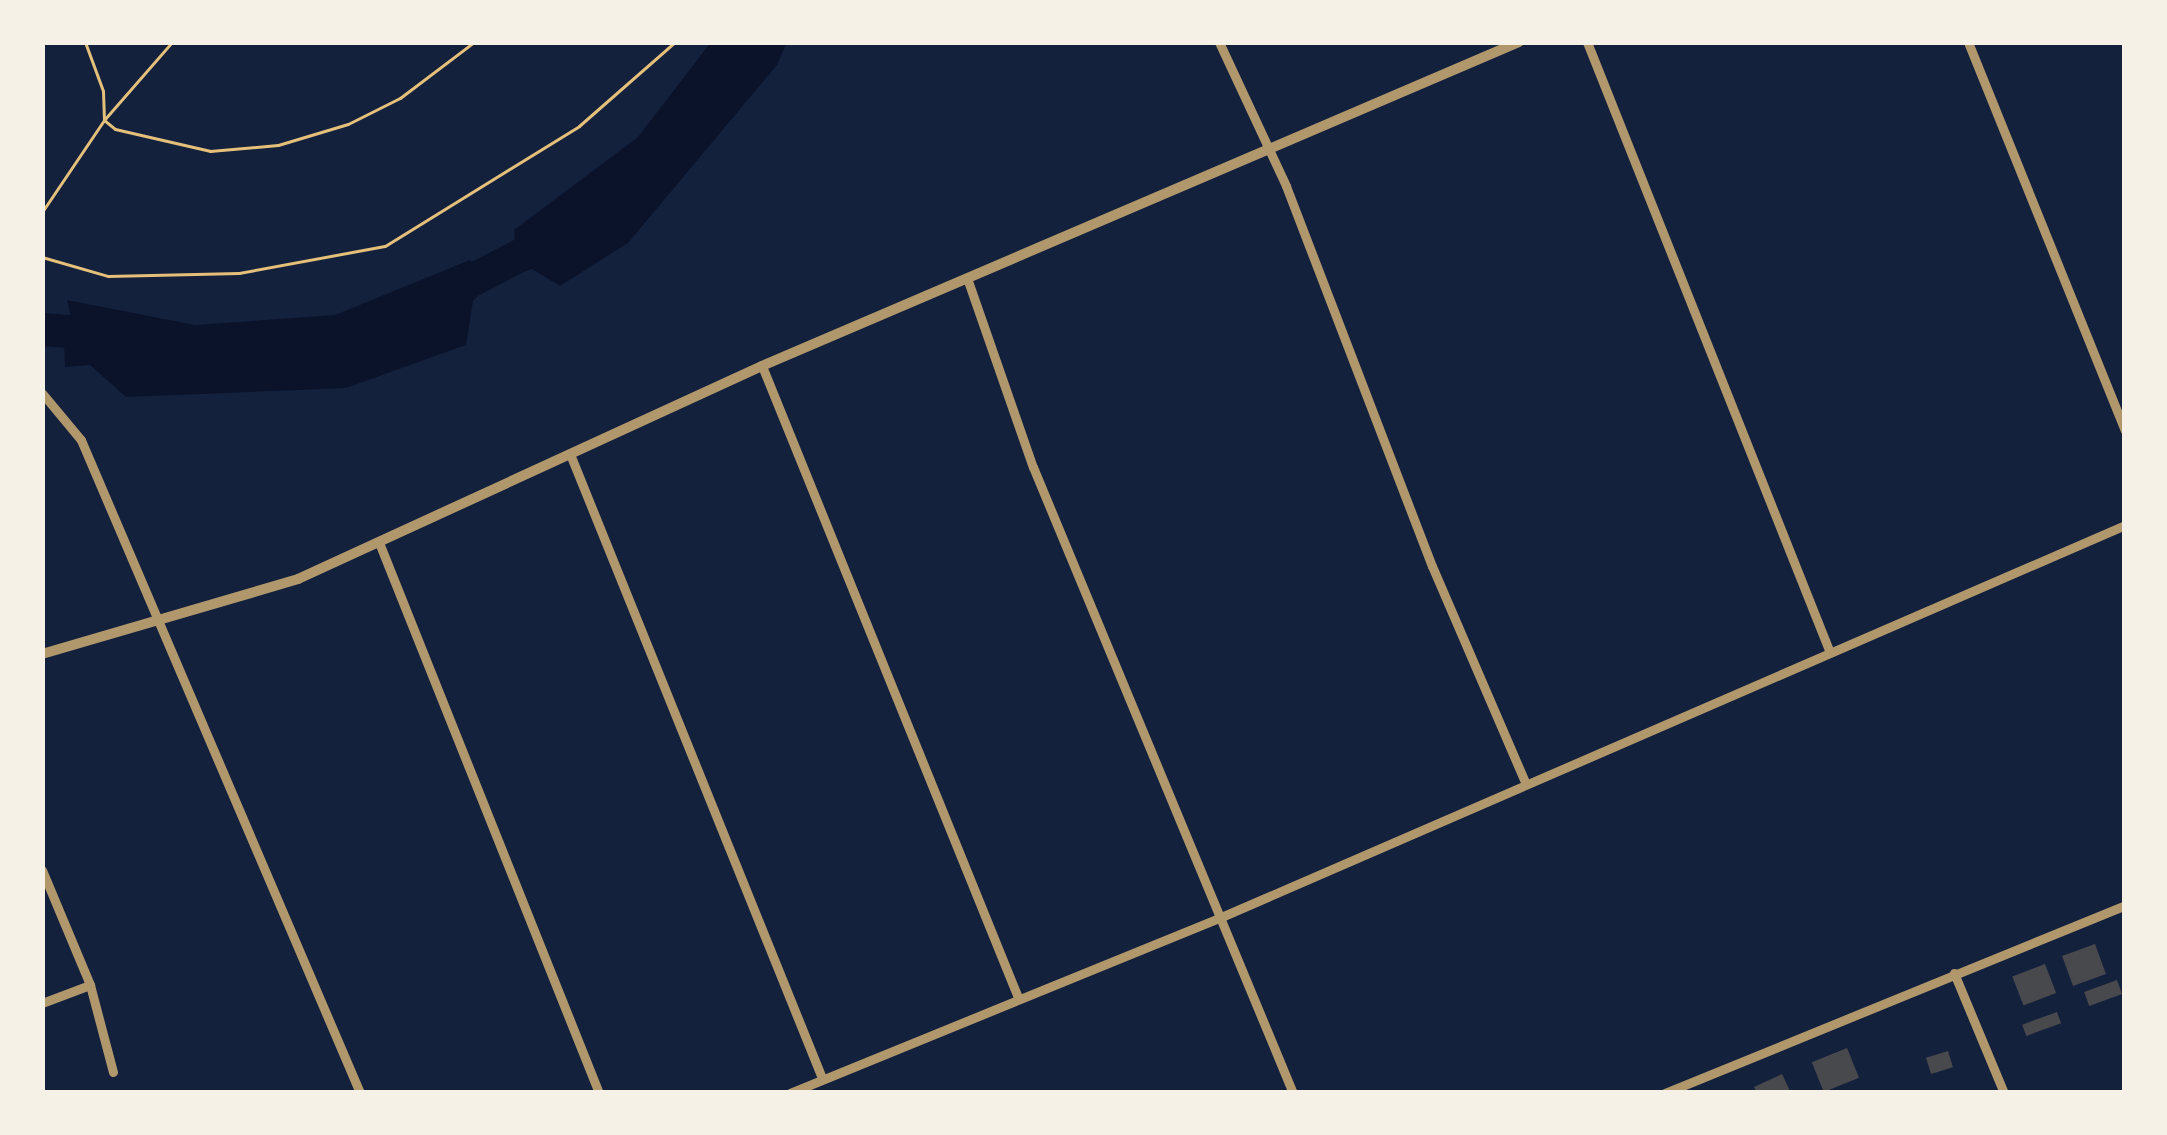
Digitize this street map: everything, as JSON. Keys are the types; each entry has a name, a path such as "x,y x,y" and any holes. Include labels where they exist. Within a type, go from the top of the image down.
{"street":[{"path":"1219,42 1269,147 1440,587 1524,780"},
{"path":"42,654 160,623 380,545 762,366 1519,42"},
{"path":"1587,42 1829,650"},
{"path":"1968,42 2125,430"},
{"path":"967,278 1033,467 1293,1093"},
{"path":"762,366 1017,995"},
{"path":"42,393 48,408 81,440 356,1092"},
{"path":"570,454 822,1078"},
{"path":"790,1093 1017,995 1219,918 1524,780 2125,524"},
{"path":"380,545 599,1093"},
{"path":"42,869 90,985 113,1072"},
{"path":"1665,1093 2125,904"},
{"path":"1954,973 2004,1093"},
{"path":"42,1003 90,985"}],"path":[{"path":"85,42 104,120"},
{"path":"42,212 104,120 172,42"},
{"path":"104,120 156,143 210,151 278,145 383,106 474,42"},
{"path":"42,257 108,276 238,273 385,246 579,126 675,42"}],"water":[{"path":"711,42 787,42 777,65 628,243 560,286 532,269 509,277 497,256 515,241 514,230 638,137"},
{"path":"470,260 485,288 473,301 466,345 346,388 126,397 90,365 65,367 64,344 76,342 67,300 195,325 335,315"}],"building":[{"path":"2095,944 2106,974 2073,986 2062,956"},
{"path":"2045,964 2056,993 2023,1005 2012,977"},
{"path":"2117,980 2122,994 2089,1006 2084,992"},
{"path":"2057,1012 2061,1023 2026,1036 2022,1025"},
{"path":"1847,1048 1859,1078 1824,1092 1812,1062"},
{"path":"1948,1051 1953,1067 1931,1074 1926,1058"},
{"path":"1782,1074 1791,1093 1757,1093 1754,1087"}],"waterway":[{"path":"441,296 538,245"},
{"path":"42,329 118,335"}]}
